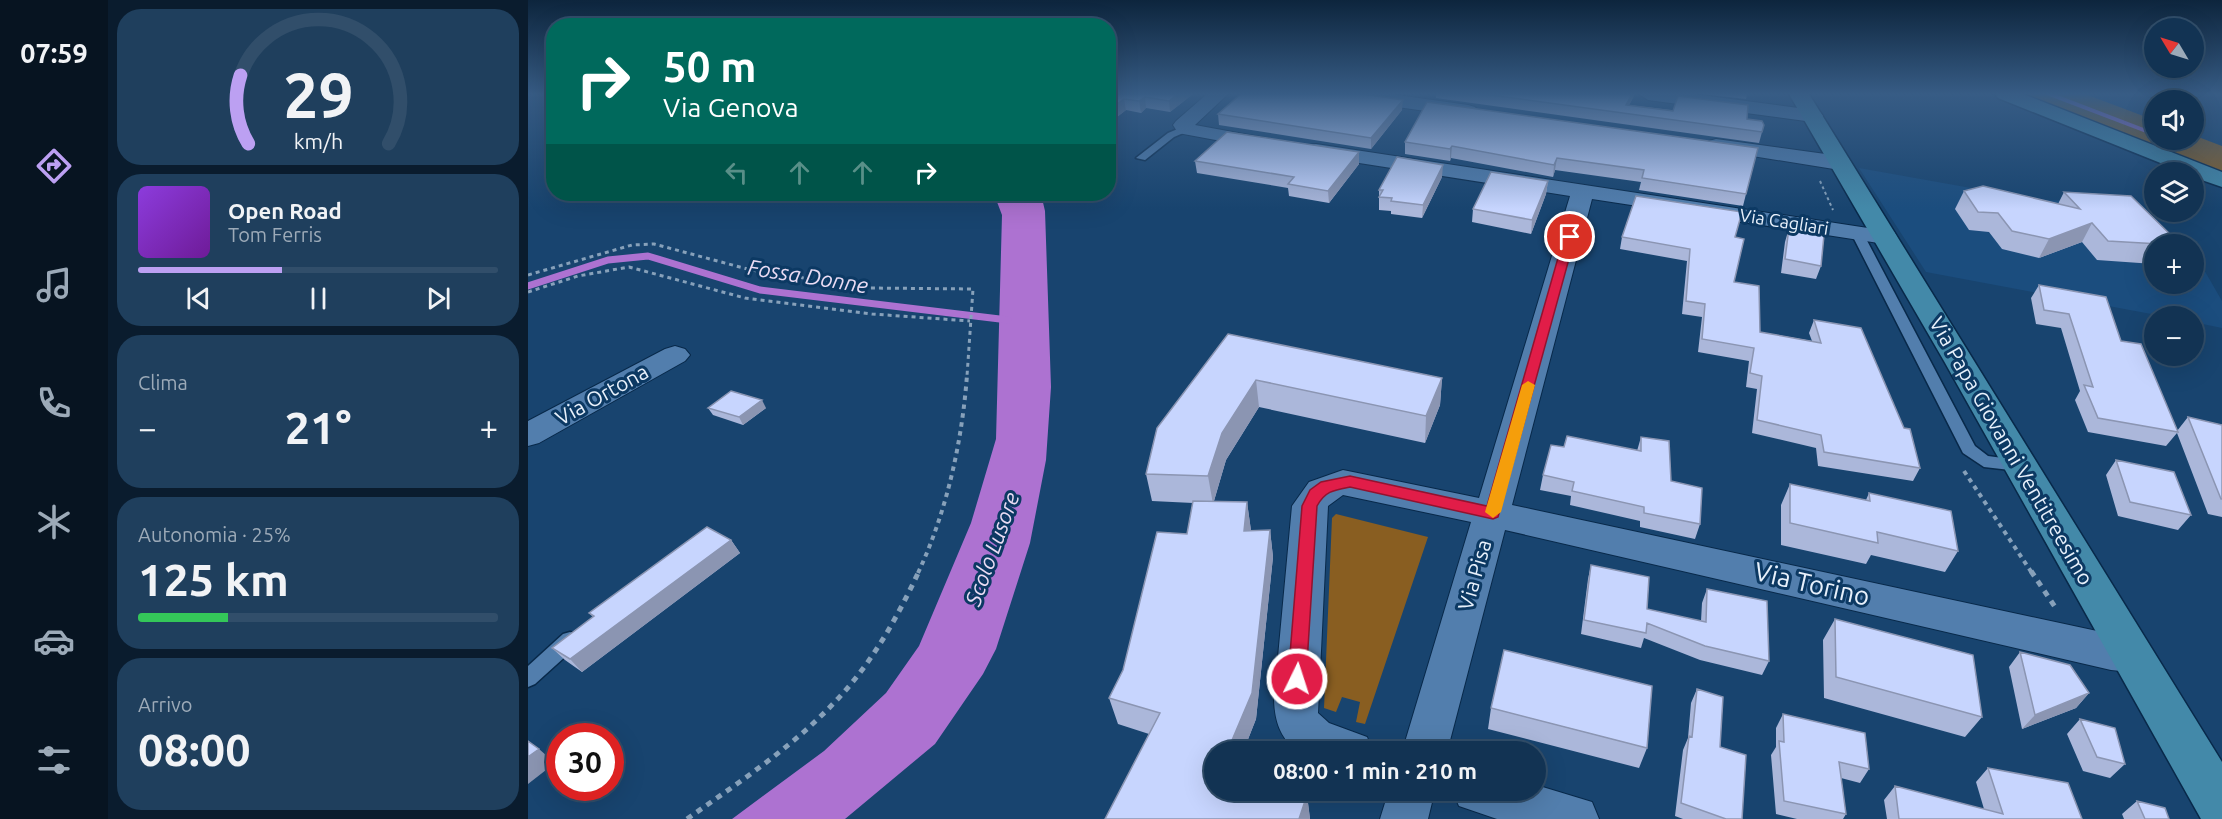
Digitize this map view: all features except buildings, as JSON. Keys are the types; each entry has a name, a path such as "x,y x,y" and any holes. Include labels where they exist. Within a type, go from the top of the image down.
{"main road":[{"name":"Via Papa Giovanni Ventitreesimo","path":"1822,132 1840,163 1871,235 1960,361 2222,808"},
{"path":"2101,132 2222,180"}],"street":[{"name":"Via Cagliari","path":"1205,132 1871,235"},
{"path":"1697,143 1840,163"},
{"name":"Via Pisa","path":"1427,741 1583,190"},
{"name":"Via Ortona","path":"528,435 675,355"},
{"name":"Via Torino","path":"1320,741 1314,739 1297,722 1295,700 1310,506 1316,494 1326,486 1350,482 2111,652 2131,654"},
{"path":"1404,819 1409,801"},
{"path":"1513,801 1575,819"}],"lane":[{"path":"1141,158 1177,132"},
{"path":"528,678 573,638"}],"path":[{"path":"528,275 632,245 654,244 751,270 870,288 973,289 961,428 941,517 899,615 845,690 806,728 687,819"},
{"path":"528,292 586,274 629,267 745,298 872,314 970,320"}],"shaded area":[{"path":"2119,132 2144,132 2144,142"},
{"path":"2204,139 2222,146 2222,172 2204,165 2204,162 2196,162 2165,150 2204,150"},
{"path":"1859,168 2038,200 2139,202 2144,207 2144,222 2159,222 2171,234 2144,234 2144,294 2204,294 2204,270 2222,301 2222,328 2204,324 2204,306 2144,306 2144,313 1926,272"},
{"path":"1336,514 1428,537 1365,724 1356,722 1360,702 1342,697 1336,712 1324,708 1332,518"}],"water":[{"name":"Scolo Lusore","path":"997,201 1043,201 1045,211 1051,387 1046,460 1030,543 996,649 983,674 935,744 845,819 732,819 824,751 886,693 919,646 971,523 996,439 1002,215"}],"waterway":[{"name":"Fossa Donne","path":"528,286 608,260 648,256 760,290 1008,320"}],"slow traffic":[{"path":"1493,512 1528,385"}],"route":[{"path":"1297,679 1310,506 1316,494 1336,482 1350,482 1493,513 1570,237"}]}
